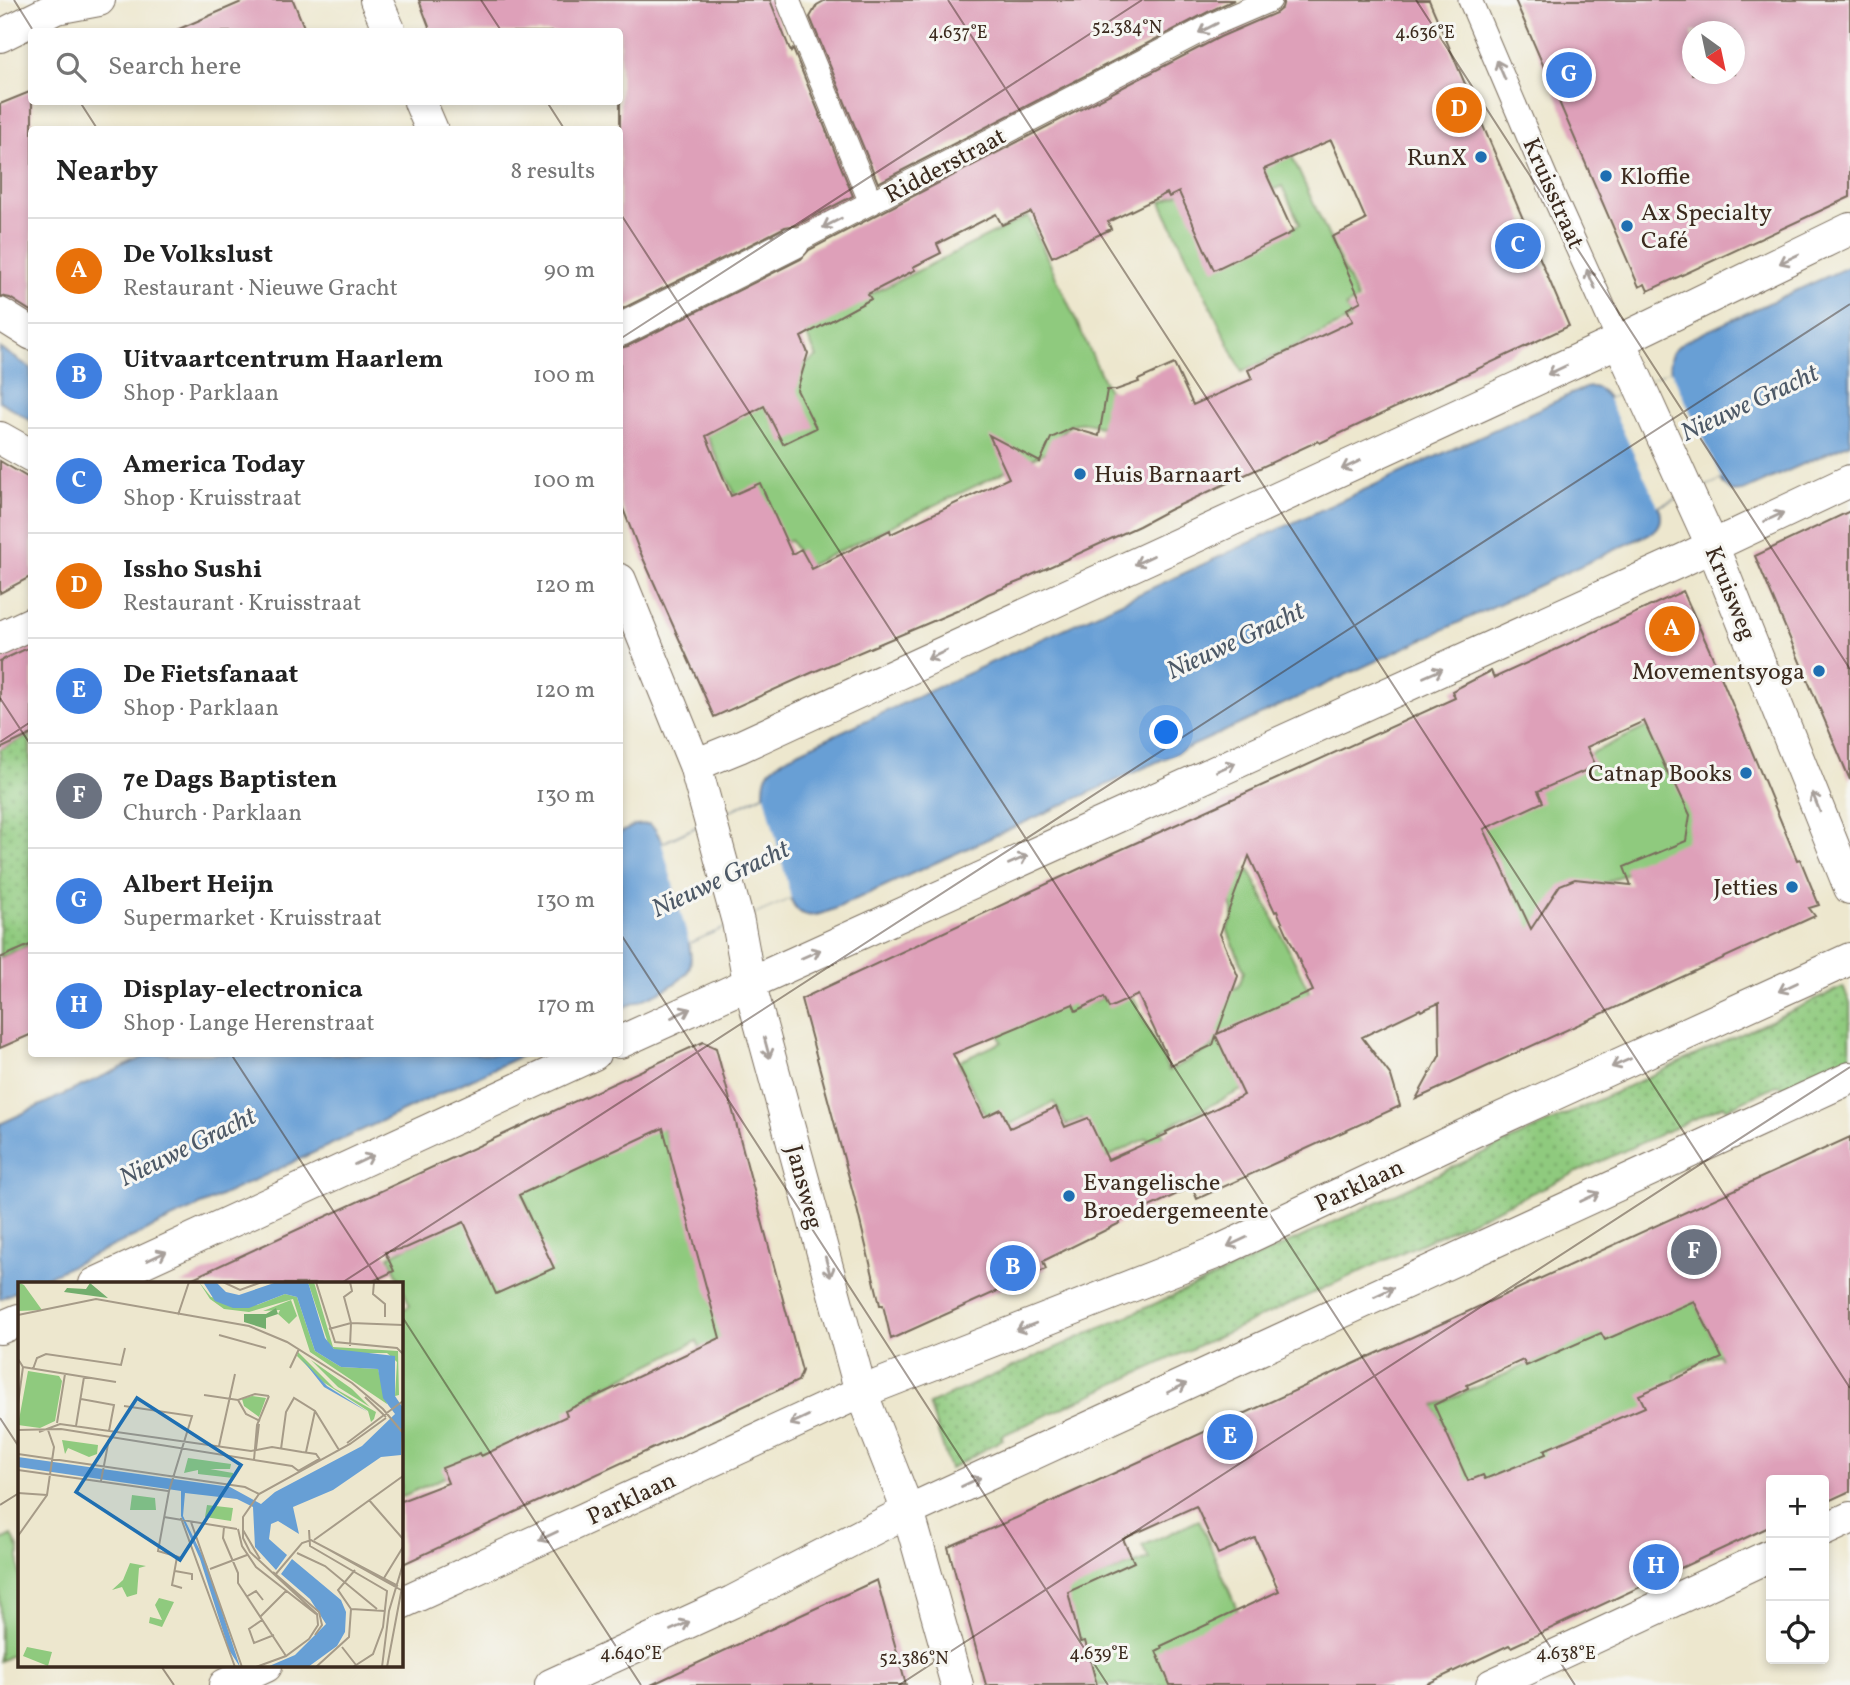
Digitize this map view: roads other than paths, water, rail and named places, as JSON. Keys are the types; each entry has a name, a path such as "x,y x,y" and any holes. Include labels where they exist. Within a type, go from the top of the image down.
{"street":[{"path":"0,36 54,4 99,0"},
{"path":"376,0 388,28"},
{"path":"788,0 871,203"},
{"name":"Ridderstraat","path":"623,328 1214,24 1270,0"},
{"name":"Kruisstraat","path":"1470,0 1555,199 1639,385"},
{"path":"421,105 430,126"},
{"path":"695,765 1619,341 1850,229"},
{"path":"0,314 28,332"},
{"name":"Kruisweg","path":"1639,385 1712,545 1850,888"},
{"path":"0,438 28,454"},
{"path":"623,1041 1850,481"},
{"name":"Jansweg","path":"623,587 695,765 738,922 749,982 861,1392"},
{"path":"0,638 28,625"},
{"name":"Parklaan","path":"402,1603 861,1392 1215,1253 1495,1121 1850,959"},
{"path":"99,1282 587,1057"},
{"path":"551,1685 732,1602 908,1511 1850,1078"},
{"path":"0,1328 18,1320"},
{"path":"861,1392 908,1511 957,1685"},
{"path":"1829,1528 1850,1518"},
{"path":"1492,1685 1766,1557"},
{"path":"225,1685 262,1668"}],"water":[{"name":"Nieuwe Gracht","path":"1850,266 1850,443 1743,491 1732,492 1721,479 1659,506 1660,522 1649,534 832,910 812,916 802,914 790,898 689,943 690,966 679,980 660,992 623,1008 623,831 635,825 649,824 663,843 764,795 769,771 789,756 1580,390 1596,388 1609,399 1671,371 1672,354 1683,342"},
{"path":"0,348 28,366 28,419 0,401"},
{"name":"Nieuwe Gracht","path":"145,1057 519,1057 36,1282 18,1282 18,1290 0,1299 0,1124"}],"place":[{"name":"Albert Heijn","path":"1569,75"},
{"name":"Issho Sushi","path":"1459,110"},
{"name":"RunX","path":"1481,157"},
{"name":"Kloffie","path":"1606,176"},
{"name":"Ax Specialty Café","path":"1627,226"},
{"name":"America Today","path":"1518,246"},
{"name":"Huis Barnaart","path":"1080,474"},
{"name":"De Volkslust","path":"1672,629"},
{"name":"Movementsyoga","path":"1819,671"},
{"name":"Catnap Books","path":"1746,773"},
{"name":"Jetties","path":"1792,887"},
{"name":"Evangelische Broedergemeente","path":"1069,1196"},
{"name":"7e Dags Baptisten","path":"1694,1252"},
{"name":"Uitvaartcentrum Haarlem","path":"1013,1268"},
{"name":"De Fietsfanaat","path":"1230,1437"},
{"name":"Display-electronica","path":"1656,1567"}]}
